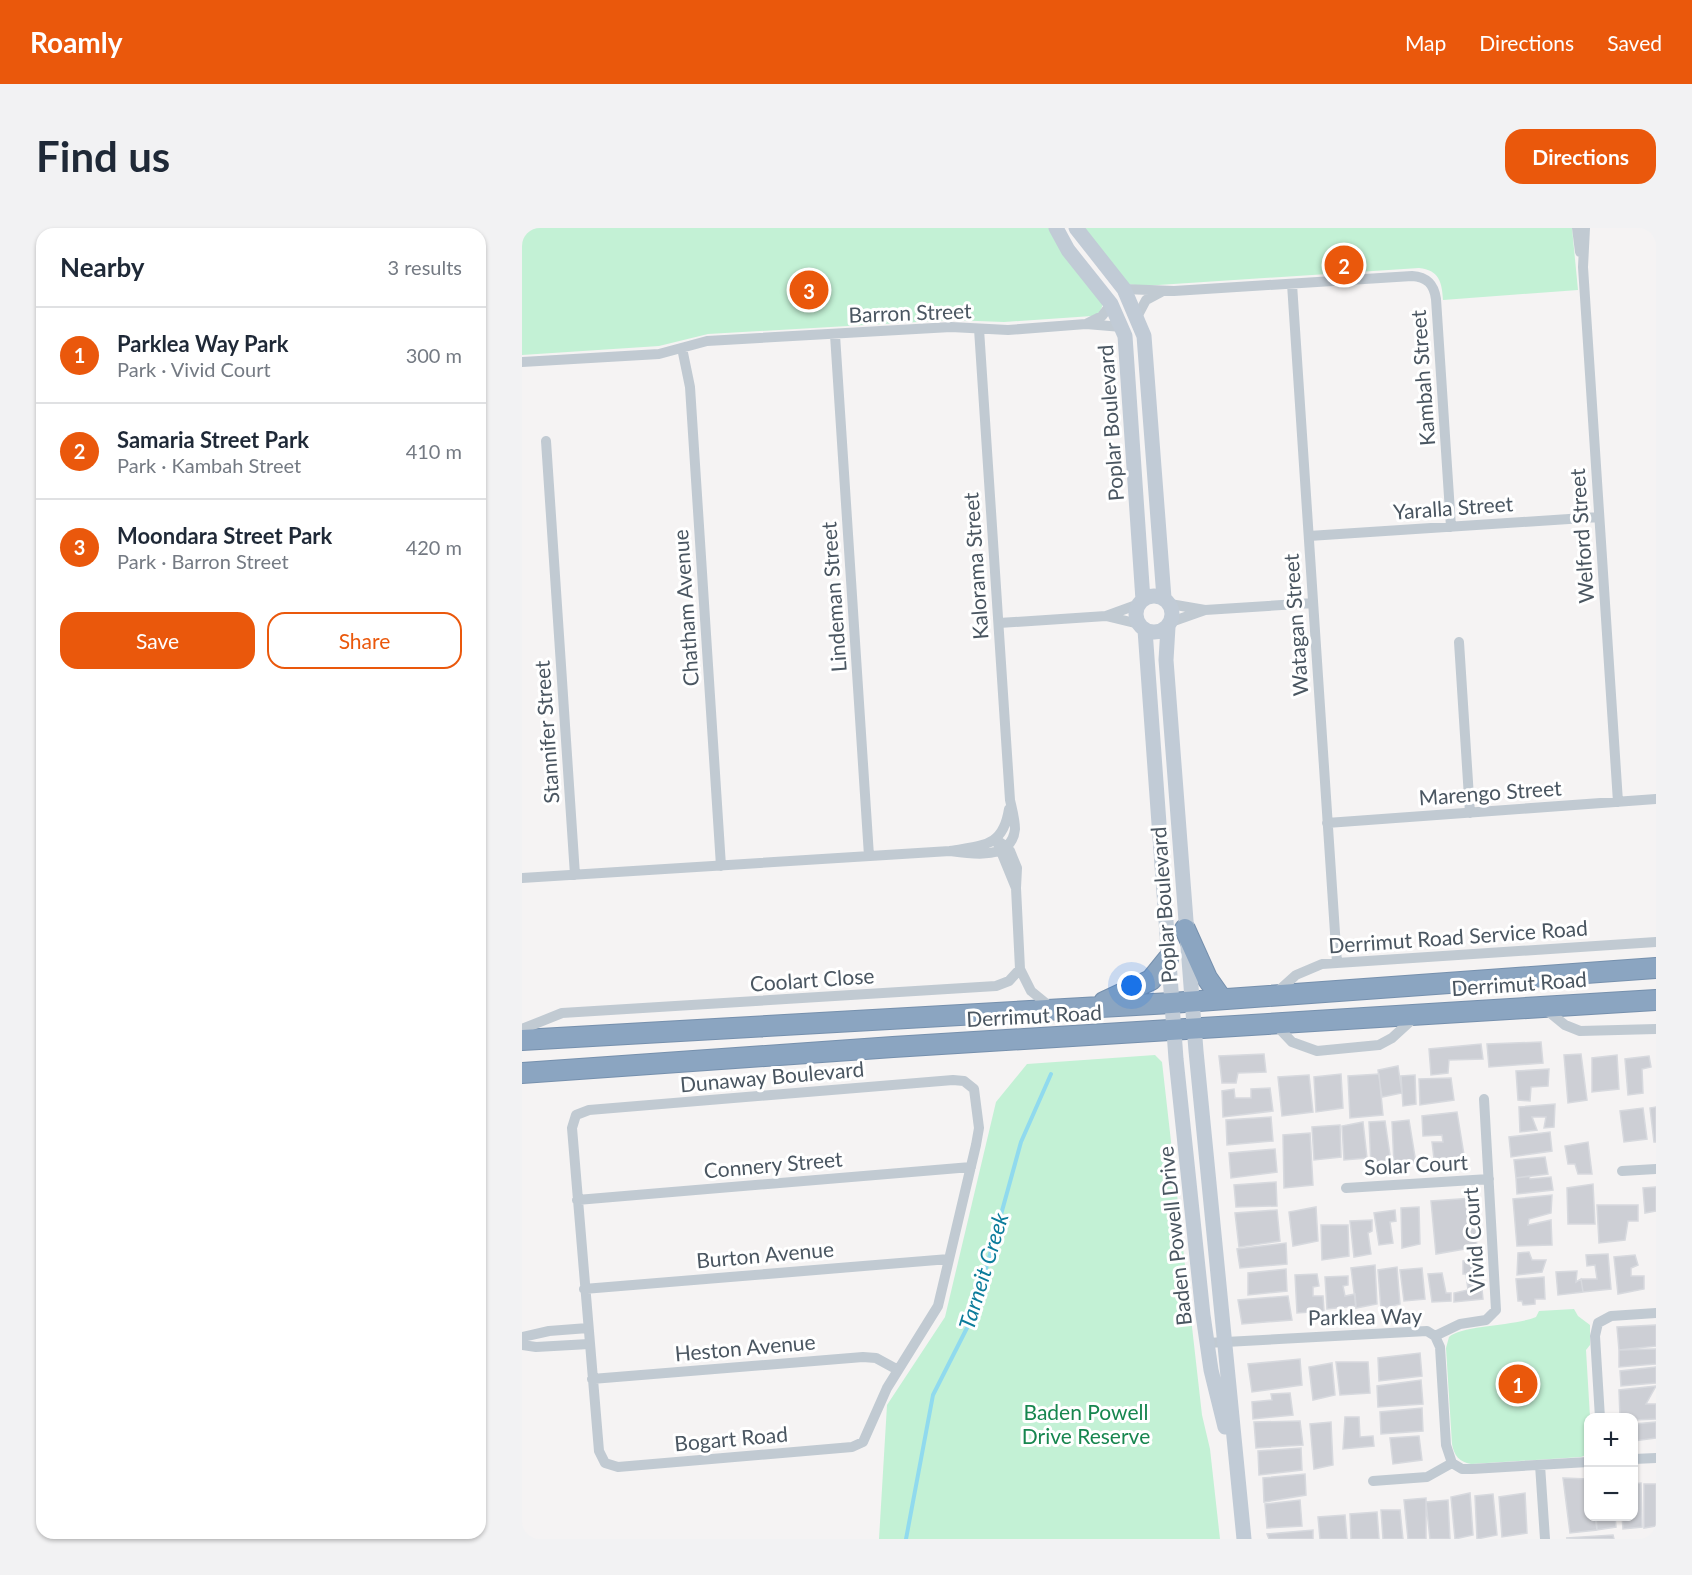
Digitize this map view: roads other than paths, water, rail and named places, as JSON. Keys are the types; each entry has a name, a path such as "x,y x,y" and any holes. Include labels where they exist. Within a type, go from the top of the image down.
{"highway":[{"path":"1185,929 1207,978 1221,998"},
{"path":"1093,1007 1151,980 1168,959"},
{"name":"Derrimut Road","path":"522,1040 1171,1003 1656,968"},
{"name":"Derrimut Road","path":"522,1073 893,1047 1194,1030 1539,1005 1656,1000"}],"street":[{"name":"Poplar Boulevard","path":"1056,228 1068,250 1111,304 1122,327 1128,350 1141,602"},
{"name":"Poplar Boulevard","path":"1076,228 1124,289 1137,317 1145,345 1167,601"},
{"name":"Welford Street","path":"1577,228 1584,267"},
{"name":"Welford Street","path":"1585,228 1584,267 1618,802"},
{"name":"Kambah Street","path":"1124,289 1161,291 1292,285 1412,276 1431,283 1436,299 1451,527"},
{"name":"Watagan Street","path":"1292,285 1337,963"},
{"path":"1137,317 1146,300 1161,291"},
{"path":"1086,324 1102,316 1111,304"},
{"name":"Barron Street","path":"522,362 659,354 707,341 951,327 1008,330 1086,324 1122,327"},
{"name":"Kalorama Street","path":"979,329 1010,800 1000,845"},
{"name":"Lindeman Street","path":"835,335 869,856"},
{"name":"Chatham Avenue","path":"682,348 690,387 721,866"},
{"name":"Stannifer Street","path":"546,441 575,875"},
{"name":"Yaralla Street","path":"1309,536 1599,516"},
{"path":"999,623 1106,616 1153,596 1205,610 1313,603"},
{"path":"1167,601 1173,613 1169,625"},
{"path":"1141,602 1136,614 1142,627"},
{"path":"1106,616 1157,632 1205,610"},
{"name":"Poplar Boulevard","path":"1169,625 1166,660 1191,1001"},
{"name":"Poplar Boulevard","path":"1142,627 1171,1003"},
{"path":"1459,642 1470,813"},
{"name":"Marengo Street","path":"1328,823 1656,799"},
{"path":"522,878 950,851 990,843 1000,845 1016,888 1020,969 1031,991 1054,1009"},
{"name":"Derrimut Road Service Road","path":"1274,995 1307,968 1337,963 1656,942"},
{"name":"Coolart Close","path":"522,1029 562,1013 996,986 1009,981 1020,969"},
{"name":"Baden Powell Drive","path":"1191,1001 1244,1539"},
{"name":"Baden Powell Drive","path":"1171,1003 1207,1343 1216,1390 1235,1462"},
{"path":"1539,1005 1565,1024 1580,1031 1656,1029"},
{"path":"1275,1024 1292,1042 1310,1050 1371,1047 1392,1038 1419,1014"},
{"name":"Dunaway Boulevard","path":"578,1200 572,1128 576,1115 589,1110 953,1080 964,1081 972,1085 975,1092 979,1128 971,1167"},
{"name":"Vivid Court","path":"1435,1336 1460,1324 1486,1320 1496,1310 1484,1100"},
{"path":"898,1370 934,1314 971,1167"},
{"name":"Connery Street","path":"578,1200 971,1167"},
{"path":"1622,1172 1656,1169"},
{"name":"Solar Court","path":"1346,1188 1489,1179"},
{"path":"578,1200 592,1379"},
{"name":"Burton Avenue","path":"584,1289 949,1259"},
{"path":"1600,1413 1595,1336 1598,1323 1611,1316 1656,1313"},
{"path":"522,1337 549,1331 588,1328"},
{"name":"Parklea Way","path":"1207,1343 1418,1330 1435,1336 1440,1347 1446,1445 1452,1463"},
{"path":"549,1331 550,1347"},
{"path":"522,1345 550,1347 589,1344"},
{"name":"Heston Avenue","path":"592,1379 863,1357 876,1358 898,1370"},
{"name":"Bogart Road","path":"592,1379 598,1451 602,1460 608,1465 858,1446 865,1439 882,1398 898,1370"},
{"path":"1638,1459 1656,1458"},
{"path":"1373,1481 1427,1477 1452,1463 1462,1469 1584,1462"},
{"path":"1540,1465 1545,1539"}],"waterway":[{"name":"Tarneit Creek","path":"906,1539 933,1395 973,1316 1021,1142 1051,1074"}],"place":[{"name":"Samaria Street Park","path":"1344,265"},
{"name":"Moondara Street Park","path":"809,290"},
{"name":"Parklea Way Park","path":"1518,1384"}],"park label":[{"name":"Baden Powell Drive Reserve","path":"1086,1423"}]}
